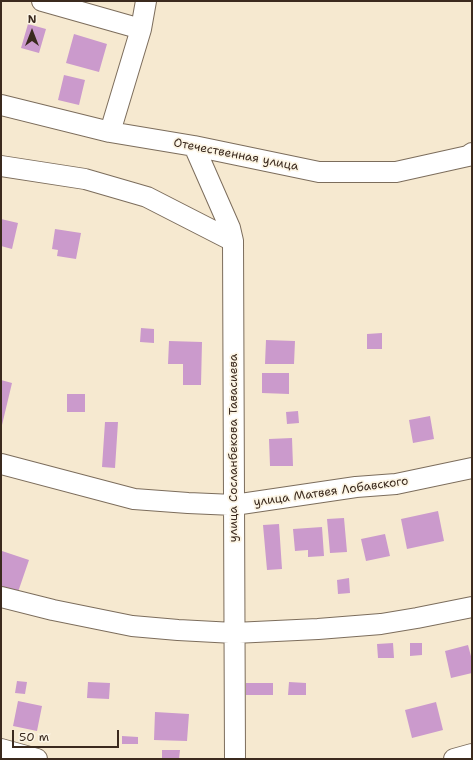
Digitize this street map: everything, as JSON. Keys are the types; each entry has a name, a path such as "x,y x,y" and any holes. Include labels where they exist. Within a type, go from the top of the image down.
{"street":[{"path":"42,1 141,30"},
{"path":"110,132 141,30 146,1"},
{"name":"Отечественная улица","path":"1,105 110,132 194,146 319,172 396,172 468,156 472,153"},
{"name":"улица Сосланбекова Тавасиева","path":"194,146 230,228 233,241 235,759"},
{"path":"1,166 85,179 147,197 233,241"},
{"name":"улица Матвея Лобавского","path":"1,464 134,499 234,505 356,487 396,484 472,468"},
{"path":"1,597 53,610 132,626 234,633 382,624 472,607"},
{"path":"1,749 37,759"},
{"path":"454,759 472,754"}],"building":[{"path":"28,24 46,29 39,53 21,48"},
{"path":"74,34 107,44 99,72 66,63"},
{"path":"64,75 85,80 79,105 58,100"},
{"path":"1,219 18,223 12,249 1,246"},
{"path":"55,229 81,233 76,259 57,256 58,250 52,249"},
{"path":"141,328 154,329 154,343 140,342"},
{"path":"382,333 382,349 367,349 367,334"},
{"path":"266,340 295,341 294,364 265,364"},
{"path":"169,341 202,342 201,385 183,385 183,364 168,364"},
{"path":"262,373 289,373 289,394 262,393"},
{"path":"1,380 12,383 2,425 1,425"},
{"path":"67,394 85,394 85,412 67,412"},
{"path":"298,411 299,423 287,424 286,412"},
{"path":"430,416 434,439 413,443 409,420"},
{"path":"105,422 118,422 115,468 102,467"},
{"path":"292,438 293,466 270,466 269,439"},
{"path":"438,511 444,541 407,549 401,519"},
{"path":"344,518 347,552 330,553 327,519"},
{"path":"279,524 282,569 267,570 263,525"},
{"path":"322,527 324,556 308,557 308,550 295,551 293,529"},
{"path":"385,534 390,556 366,561 361,539"},
{"path":"2,551 29,560 18,592 1,586"},
{"path":"349,578 350,593 338,594 337,580"},
{"path":"393,643 394,658 378,658 377,644"},
{"path":"410,643 422,643 422,655 410,656"},
{"path":"468,645 472,660 472,673 451,678 445,651"},
{"path":"17,681 27,682 25,694 15,693"},
{"path":"88,682 110,683 109,699 87,698"},
{"path":"289,682 306,683 306,695 288,695"},
{"path":"246,683 273,683 273,695 246,695"},
{"path":"18,701 42,706 37,731 13,726"},
{"path":"436,702 443,730 412,738 405,710"},
{"path":"155,712 189,714 187,741 154,740"},
{"path":"122,736 138,737 138,744 122,744"},
{"path":"162,750 180,750 179,759 162,758"}]}
